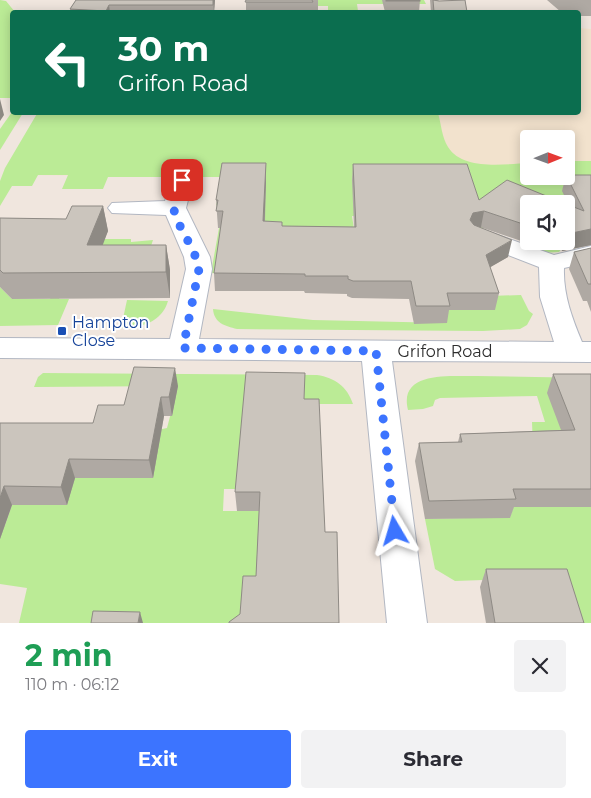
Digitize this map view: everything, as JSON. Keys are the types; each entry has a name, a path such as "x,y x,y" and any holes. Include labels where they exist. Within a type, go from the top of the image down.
{"street":[{"path":"182,180 174,208 180,226 197,257 199,269 183,348"},
{"path":"120,208 174,208"},
{"path":"482,236 552,263 591,254"},
{"path":"552,263 549,282 560,323 582,352"},
{"name":"Grifon Road","path":"0,348 582,352"},
{"path":"376,351 382,420 406,623"}],"shaded area":[{"path":"581,28 591,29 591,180 575,180 575,130 520,130 520,179 18,175 49,115 581,115"}],"green space":[{"path":"0,0 6,1 13,10 10,10 10,98 0,98"},
{"path":"318,0 424,0 426,4 357,4 358,10 328,10 328,6 295,6 318,4"},
{"path":"10,115 22,115 0,150 0,129"},
{"path":"36,115 438,115 446,143 455,155 474,163 497,165 520,164 520,185 575,185 575,161 591,161 591,198 575,204 575,195 520,195 520,221 515,231 352,216 354,229 491,267 485,270 452,310 494,310 490,296 521,295 529,311 533,314 527,325 520,329 483,331 237,329 224,325 215,318 213,309 313,320 447,323 445,292 211,273 219,228 264,228 216,205 223,177 108,177 103,189 62,189 68,175 38,175 32,186 12,186 0,206 0,181 5,168"},
{"path":"67,239 131,239 131,242 153,240 148,255 70,270 59,299 69,299 58,325 0,326 0,287 12,299 50,299 61,273"},
{"path":"536,250 560,250 559,252 543,253"},
{"path":"127,300 168,301 156,319 136,327 121,328"},
{"path":"43,373 317,375 329,378 344,388 353,404 304,404 249,489 224,489 223,511 314,511 257,584 243,623 19,623 27,588 0,584 0,530 5,525 12,505 83,446 167,428 178,386 34,387 38,377"},
{"path":"477,376 591,378 591,623 569,623 483,580 455,581 435,569 425,519 510,517 533,449 532,422 545,422 537,396 440,398 435,400 433,406 408,410 407,397 411,388 419,382 429,378"}],"building":[{"path":"76,0 213,0 213,5 109,5 106,10 70,9"},
{"path":"246,0 312,0 313,2 245,2"},
{"path":"420,0 420,1 386,1"},
{"path":"433,0 465,0 467,10 434,10"},
{"path":"222,163 266,163 263,221 282,222 282,226 356,227 353,164 467,164 479,200 507,180 544,195 520,195 520,223 484,211 473,213 470,220 474,225 512,240 486,255 499,293 447,293 450,306 416,306 411,281 353,281 348,279 348,276 305,276 305,274 214,273 223,211 216,211 218,200 216,200"},
{"path":"575,175 591,175 591,229 575,232 575,208 584,211 571,185 575,185"},
{"path":"72,206 103,206 87,245 166,245 166,272 3,273 0,270 0,218 66,219"},
{"path":"591,248 591,284 588,284 574,252"},
{"path":"134,367 175,368 169,397 161,397 149,460 69,459 61,487 4,486 0,498 0,423 93,423 98,405 124,405"},
{"path":"246,372 305,373 304,399 319,399 325,532 337,532 339,623 229,623 240,614 243,576 256,576 260,492 235,492"},
{"path":"553,374 591,374 591,489 513,489 516,499 429,501 419,443 462,442 460,434 575,430"},
{"path":"486,569 567,569 584,623 495,623"},
{"path":"93,611 140,612 138,623 91,623"}],"place":[{"name":"Hampton Close","path":"62,331"}],"route":[{"path":"182,180 174,208 180,226 197,257 199,269 194,302 183,348 376,351 395,531"}]}
